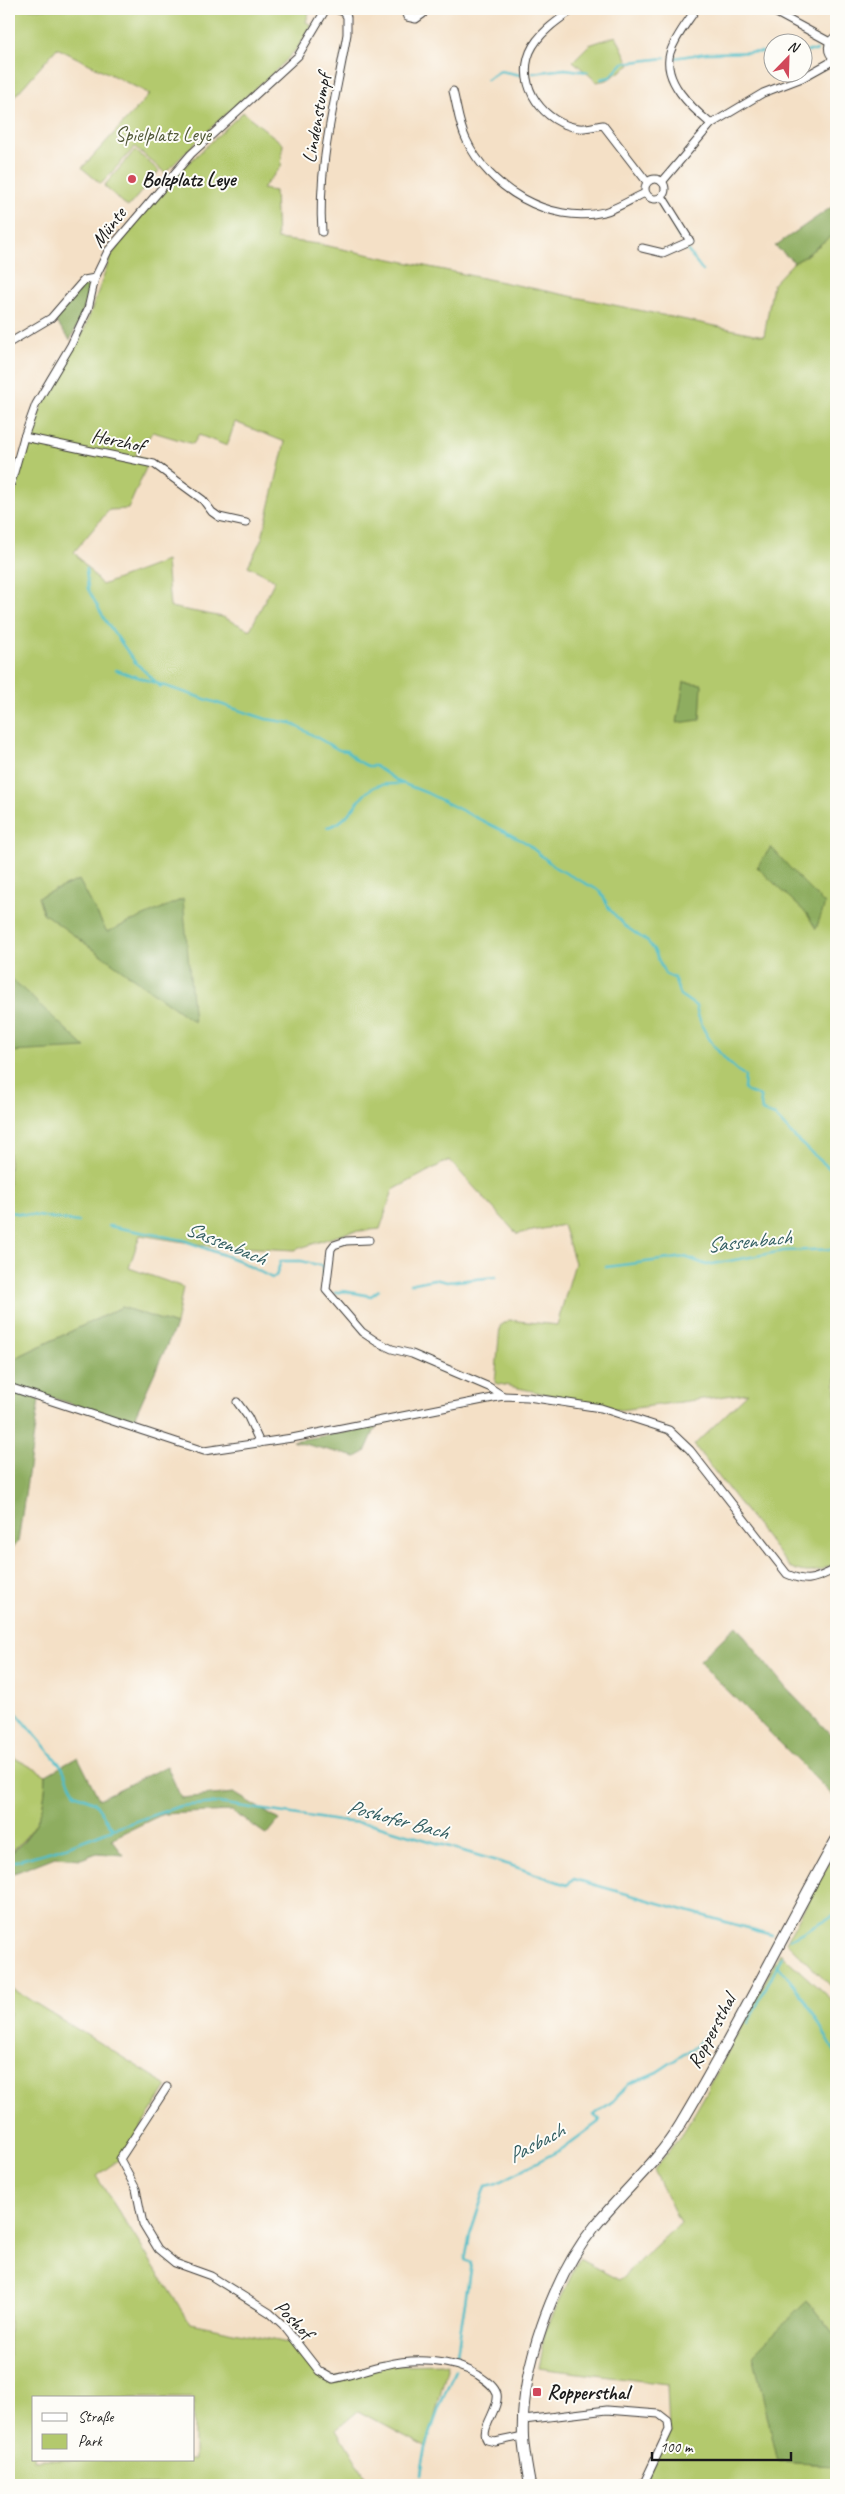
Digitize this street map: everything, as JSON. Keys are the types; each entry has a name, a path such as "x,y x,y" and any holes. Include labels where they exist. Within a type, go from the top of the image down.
{"main road":[{"name":"Roppersthal","path":"530,2485 523,2436 524,2420 535,2351 541,2327 562,2278 594,2226 644,2173 678,2127 836,1840"}],"street":[{"name":"Münte","path":"9,343 51,318 84,280 94,278 108,251 190,154 298,56 326,9"},
{"path":"335,9 345,10"},
{"path":"404,9 407,17 416,19 423,14 424,9"},
{"path":"574,9 544,33 530,53 527,77 532,96 540,109 557,121 580,128 602,125 647,182 645,193"},
{"path":"696,9 673,47 668,68 681,94 710,124"},
{"path":"769,9 830,42"},
{"name":"Lindenstumpf","path":"322,232 320,200 325,159 347,34 345,10"},
{"path":"662,182 710,124 763,93 802,78 835,59 829,52 830,42 836,36"},
{"path":"453,91 466,139 485,168 510,192 540,207 572,213 604,212 645,193"},
{"path":"647,182 653,179 662,182"},
{"path":"645,193 653,199 662,196 665,190 662,182"},
{"path":"642,248 663,253 690,241 662,196"},
{"path":"9,490 24,437 36,404 71,345 88,309 94,278"},
{"name":"Herzhof","path":"24,437 154,464 203,500 212,512 219,517 246,523"},
{"path":"369,1240 346,1241 334,1245 331,1249 326,1290 334,1302 362,1332 377,1342 392,1349 412,1354 489,1387 503,1396"},
{"path":"9,1387 204,1451 260,1443 431,1412 503,1396 528,1396 601,1408 670,1430 690,1450 787,1574 800,1580 811,1580 836,1569"},
{"path":"237,1402 248,1417 260,1443"},
{"name":"Poshof","path":"167,2087 120,2159 136,2188 143,2224 158,2249 175,2262 211,2276 270,2313 284,2325 319,2372 333,2379 385,2365 408,2362 457,2366 490,2383 496,2393 495,2406 484,2432 487,2440 494,2442 523,2436"},
{"path":"524,2420 607,2410 659,2414 668,2421 669,2430 643,2485"}],"green space":[{"name":"Spielplatz Leye","path":"9,9 310,9 306,22 312,25 305,38 286,61 240,101 165,173 135,147 101,184 82,168 150,94 57,48 9,103"},
{"path":"616,36 630,65 607,80 597,82 573,61 589,45"},
{"path":"243,112 283,144 281,167 262,189 275,191 277,239 318,244 764,336 773,284 794,262 836,233 836,1563 813,1572 796,1570 789,1567 694,1445 748,1393 620,1410 495,1383 500,1326 509,1320 557,1325 575,1263 563,1225 517,1234 449,1160 393,1190 380,1229 349,1232 294,1250 203,1245 140,1235 129,1268 183,1287 176,1325 122,1307 9,1361 9,507 26,447 47,392 83,333 111,256 128,232 178,173","holes":["235,422 285,442 262,538 248,566 275,580 250,630 223,617 170,607 166,561 102,585 74,552 109,510 128,509 149,461 135,454 153,432 193,444 199,435 227,446"]},
{"name":"Bolzplatz Leye","path":"135,150 159,171 128,207 104,186"},
{"path":"836,204 836,233 798,261 794,262 775,246"},
{"path":"82,285 89,287 88,294 82,314 70,340 55,320"},
{"path":"684,682 702,684 700,720 677,723"},
{"path":"771,847 825,904 816,929 807,914 757,867"},
{"path":"79,880 107,932 183,899 194,1022 43,913 38,897"},
{"path":"9,976 86,1048 9,1052"},
{"path":"122,1307 176,1325 132,1423 9,1384 9,1361"},
{"path":"17,1393 39,1400 18,1542 9,1552 9,1401"},
{"path":"376,1427 365,1452 356,1457 292,1441"},
{"path":"736,1626 785,1687 836,1740 836,1799 705,1668 700,1660"},
{"path":"9,1755 46,1775 44,1801 38,1820 9,1854"},
{"path":"78,1757 99,1799 167,1766 181,1798 234,1793 279,1820 267,1835 232,1811 163,1814 111,1839 124,1855 97,1853 81,1859 55,1857 9,1875 9,1855 26,1838 38,1820 44,1800 46,1775"},
{"path":"836,1850 836,1991 786,1942"},
{"path":"780,1953 836,2004 836,2336 807,2301 778,2462 836,2465 836,2485 643,2485 669,2430 667,2384 538,2368 545,2332 579,2259 619,2280 680,2223 654,2170 684,2131 704,2097"},
{"path":"9,1987 161,2081 167,2087 120,2159 96,2176 190,2323 298,2345 319,2371 333,2379 385,2365 448,2364 427,2448 358,2411 337,2429 370,2485 9,2485"},
{"path":"807,2301 836,2336 836,2465 778,2462 753,2354"}],"waterway":[{"path":"812,51 817,51"},
{"path":"674,58 706,53 762,52"},
{"path":"601,79 610,77 623,63 665,58"},
{"path":"533,73 565,69 588,72"},
{"path":"487,80 500,71 521,75"},
{"path":"662,203 680,238"},
{"path":"688,251 703,271"},
{"path":"86,569 88,589 105,620 135,662 161,687"},
{"path":"116,670 266,719 291,723 339,750 347,751 356,760 368,766 375,766 399,782 427,793 525,842 556,868 600,891 610,910 625,926 648,942 654,950 665,974 674,978 680,995 696,1006 698,1016 707,1036 729,1063 745,1076 744,1088 748,1092 760,1096 762,1111 775,1116 798,1141 836,1174"},
{"path":"327,827 346,817 365,794 374,787 386,784 402,784"},
{"path":"9,1212 79,1222"},
{"name":"Sassenbach","path":"109,1226 183,1240 237,1260 272,1278 276,1276 281,1261 301,1261 322,1266 324,1283"},
{"name":"Sassenbach","path":"606,1267 685,1257 707,1265 783,1251 836,1249"},
{"name":"Sassenbach","path":"410,1284 434,1279 447,1282 496,1277"},
{"name":"Sassenbach","path":"335,1293 343,1291 371,1296 379,1290"},
{"name":"Poshofer Bach","path":"9,1704 62,1767 75,1794 94,1802 113,1829 180,1806 218,1803 339,1821 373,1824 510,1865 567,1885 574,1879 772,1935"},
{"path":"9,1863 66,1847 113,1829"},
{"name":"Pasbach","path":"790,1939 836,1914"},
{"name":"Pasbach","path":"748,2023 782,1956"},
{"path":"777,1964 805,1999 836,2054"},
{"name":"Pasbach","path":"456,2360 471,2263 465,2260 470,2235 486,2186 495,2184 562,2149 600,2121 594,2115 613,2101 629,2084 657,2072 696,2046 720,2017 728,2014"},
{"name":"Pasbach","path":"421,2475 430,2434 455,2370"}],"place":[{"name":"Bolzplatz Leye","path":"132,179"},
{"name":"Roppersthal","path":"537,2392"}]}
